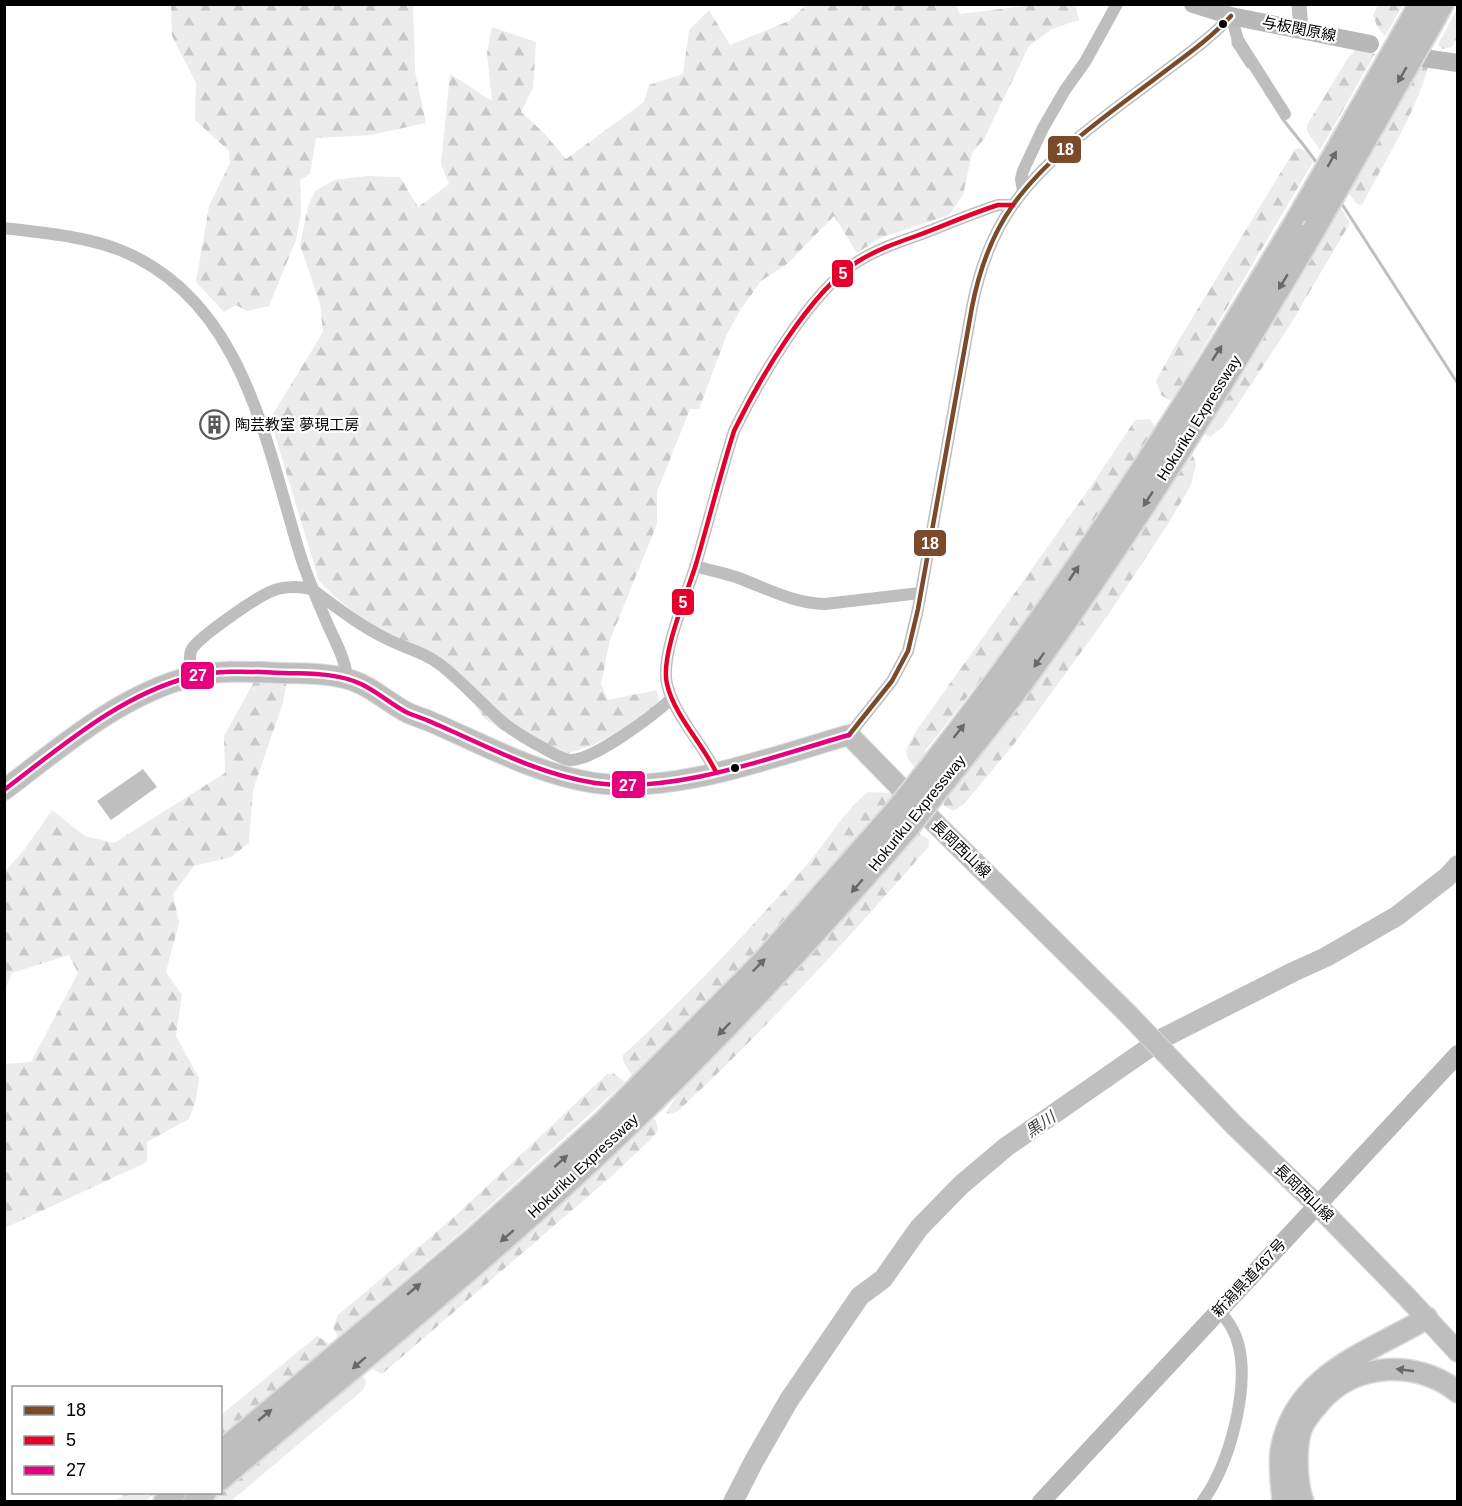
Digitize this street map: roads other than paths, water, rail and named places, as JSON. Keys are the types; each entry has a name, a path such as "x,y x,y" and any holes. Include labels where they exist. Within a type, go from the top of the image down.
{"highway":[{"name":"Hokuriku Expressway","path":"1194,408 1228,335 1421,16 1442,4"},
{"name":"Hokuriku Expressway","path":"222,1477 507,1236 622,1130 777,974 931,782 1030,672 1146,503 1172,442 1194,408 1260,321 1313,231 1421,16"},
{"name":"Hokuriku Expressway","path":"222,1451 473,1240 604,1122 705,1022 902,818"},
{"path":"1283,1502 1281,1452 1289,1420 1308,1392 1328,1375 1360,1354 1430,1321"},
{"path":"1303,1502 1297,1475 1298,1443 1302,1427 1311,1412 1335,1389 1366,1373 1400,1368 1427,1374 1458,1392"}],"main road":[{"name":"与板関原線","path":"1193,4 1231,16 1370,44"},
{"path":"1423,58 1458,63"},
{"path":"4,790 102,718 125,704 159,687 191,676 212,673 254,672 347,678 374,691 409,714 429,720 504,755 569,777 616,785 647,785 716,772 849,735"},
{"name":"長岡西山線","path":"849,735 1128,1014 1233,1124 1317,1205 1458,1352"},
{"name":"新潟県道467号","path":"1041,1502 1458,1054"},
{"path":"1430,1321 1458,1359"}],"street":[{"path":"1023,191 1021,179 1023,171 1043,128 1065,90 1085,62 1117,4"},
{"path":"1299,4 1301,29"},
{"path":"849,735 892,681 908,651 977,281 991,244 1023,191 1054,160 1213,35 1231,16"},
{"path":"1231,16 1238,40 1285,114"},
{"path":"716,772 671,699 665,669 674,631 734,431 743,412 786,341 824,290 840,274 877,250 998,205 1013,205"},
{"path":"4,228 46,233 122,251 166,275 191,296 208,316 237,365 270,455 300,554 344,660 347,678"},
{"path":"695,566 809,604 920,593"},
{"path":"191,676 192,649 236,614 272,591 305,587 313,590 360,624 384,638 425,654 518,734 570,760 600,749 653,716 671,699"},
{"path":"1202,1502 1223,1467 1233,1433 1240,1394 1239,1345 1229,1322 1219,1310"}],"waterway":[{"path":"1233,40 1233,44 1248,67"},
{"path":"1282,118 1318,165"},
{"path":"1340,201 1458,384"},
{"name":"黒川","path":"733,1502 789,1400 860,1296 883,1279 919,1228 961,1185 1006,1147 1163,1038 1326,957 1397,916 1447,877 1458,865"}],"place":[{"name":"陶芸教室 夢現工房","path":"214,425"}]}
